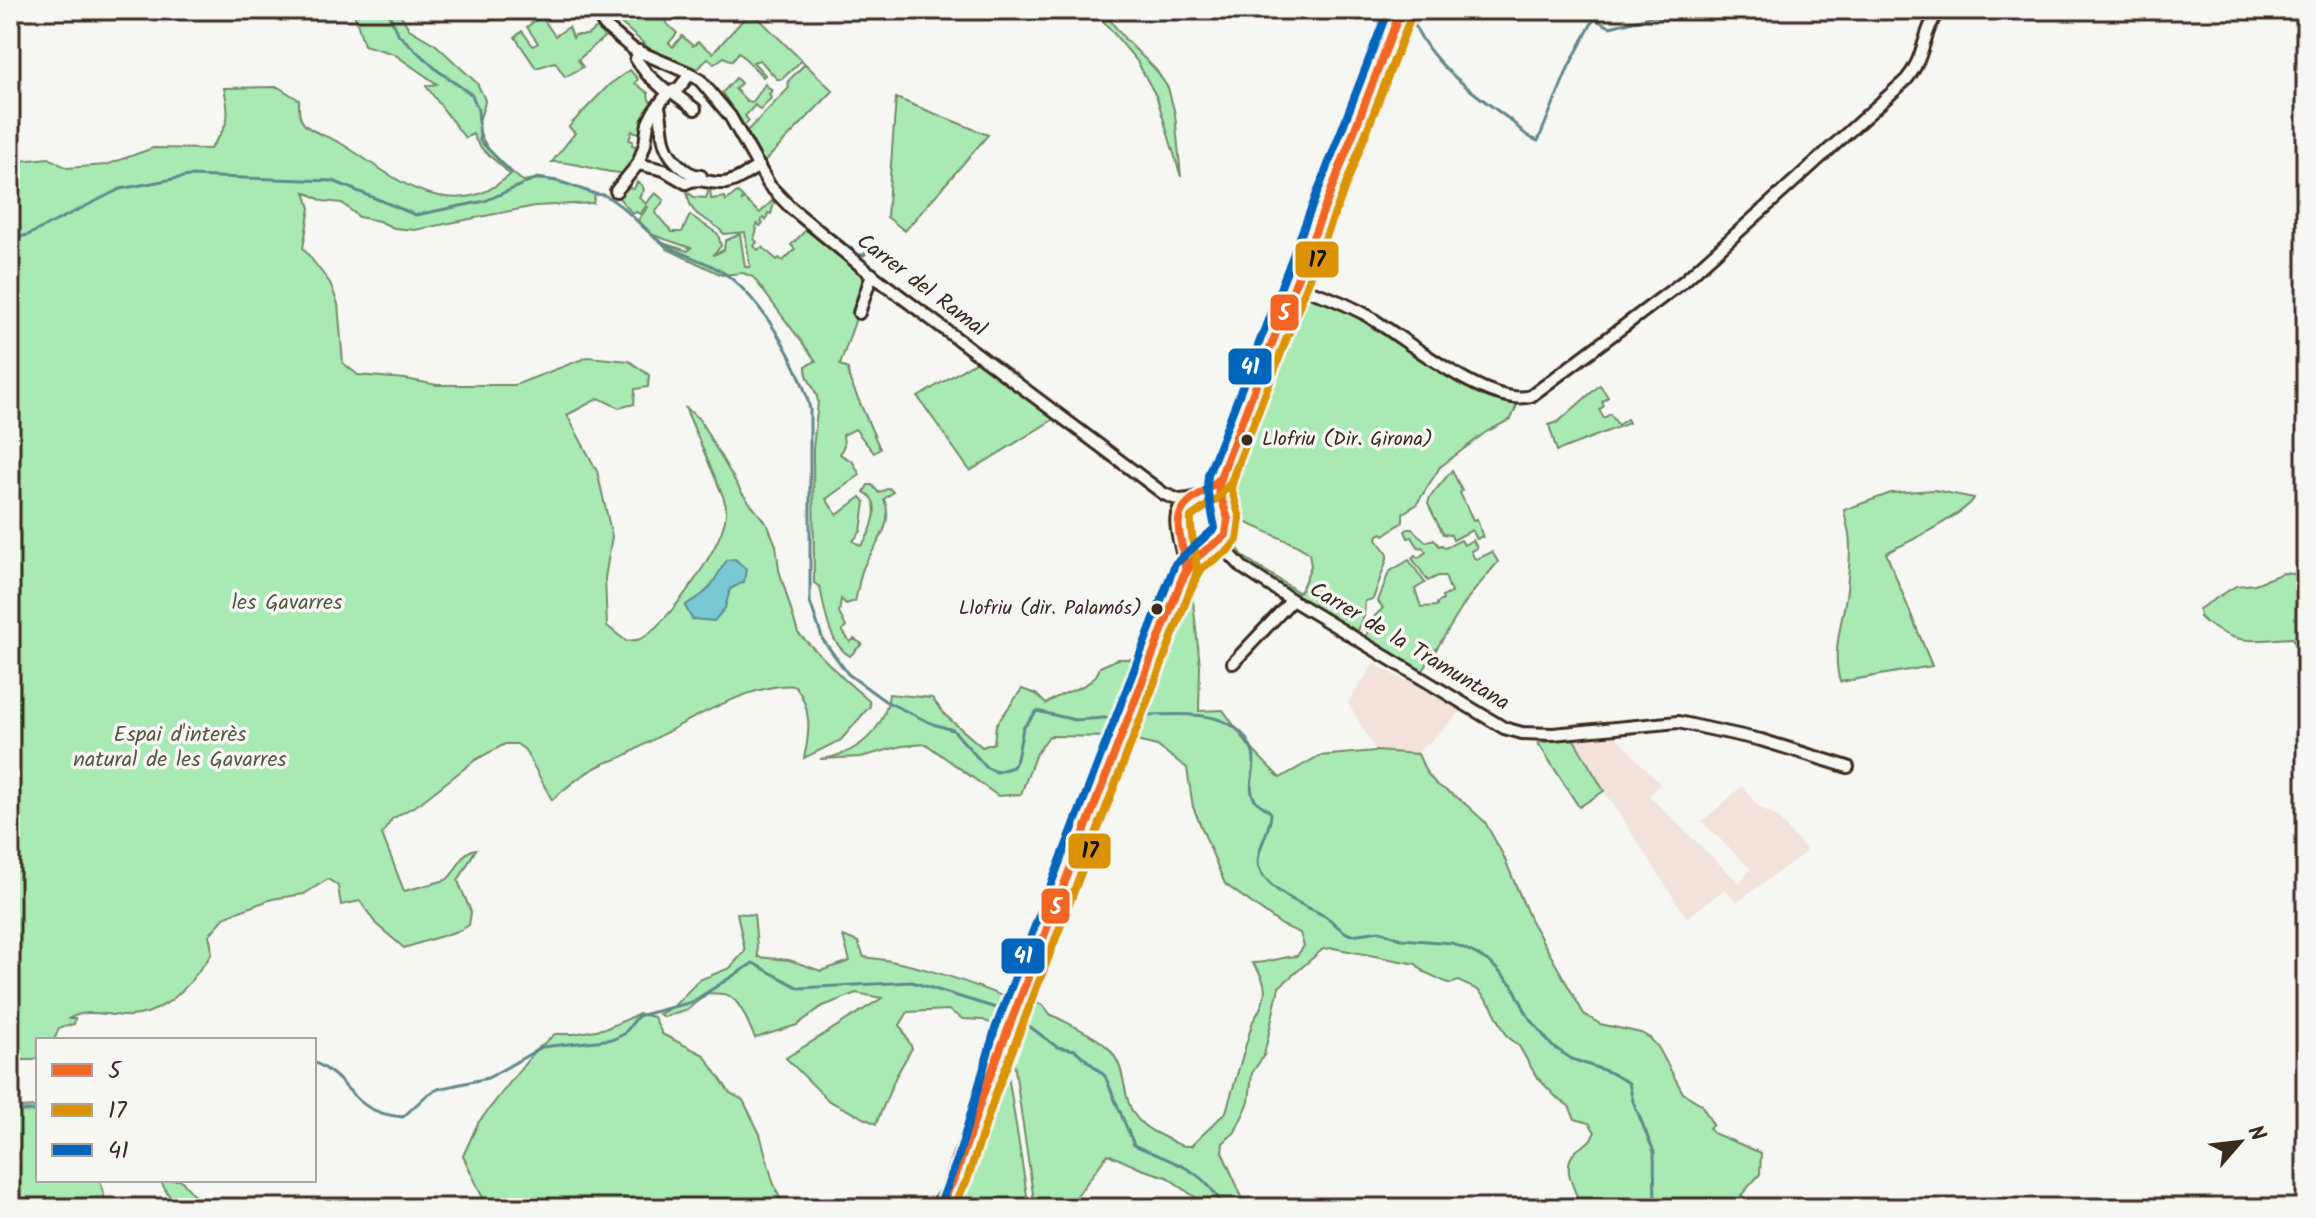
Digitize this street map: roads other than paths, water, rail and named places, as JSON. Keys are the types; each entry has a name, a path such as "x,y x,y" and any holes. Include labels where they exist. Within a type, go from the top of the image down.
{"main road":[{"path":"1186,568 1213,547 1227,531 1228,519 1218,488 1220,478 1401,10"},
{"path":"945,1205 1186,568 1186,554 1177,521 1185,505 1220,478"},
{"path":"1198,498 1213,500 1223,508"},
{"path":"1181,538 1192,547 1213,547"}],"street":[{"path":"594,10 619,39 690,74 670,92 648,123 638,164 616,191"},
{"path":"1294,287 1349,306 1473,382 1512,398 1531,396 1684,281 1906,80 1921,58 1929,27 1940,10"},
{"path":"639,51 636,59 643,71 695,109"},
{"name":"Carrer del Ramal","path":"690,74 700,80 730,116 769,185 791,208 872,274 1164,494 1175,508 1177,521"},
{"path":"659,107 661,133 669,155 690,175 703,176 712,182"},
{"path":"638,164 664,170 686,183 697,179 730,182 759,166"},
{"path":"859,313 872,274"},
{"path":"1164,494 1179,500 1198,498"},
{"path":"1227,531 1228,545 1236,562"},
{"name":"Carrer de la Tramuntana","path":"1213,547 1225,549 1236,562 1292,600 1504,728 1522,733 1573,732 1678,722 1761,740 1848,767"},
{"path":"1233,663 1292,600"}],"water":[{"path":"735,559 746,569 744,582 730,589 725,608 714,621 692,619 685,606 707,590 727,560"}],"waterway":[{"path":"387,10 399,35 437,70 472,95 478,110 480,141 512,173"},
{"path":"1411,16 1418,33 1439,62 1538,141 1569,66 1594,19 1610,27 1653,16 1672,19 1708,10"},
{"path":"709,83 716,91"},
{"path":"721,96 730,106"},
{"path":"734,111 741,121"},
{"path":"743,127 777,186"},
{"path":"10,239 28,235 120,189 189,176 333,181 416,215 485,201 537,178 604,195 661,242 714,267 736,282 764,314 788,352 810,409 810,602 823,640 848,674 885,701 953,730 987,768 997,772 1013,767 1023,728 1037,711 1075,720 1118,717"},
{"path":"796,205 859,255 864,255 870,248"},
{"path":"1145,715 1208,717 1223,721 1246,738 1254,759 1253,797 1271,813 1258,862 1261,872 1275,888 1325,916 1351,935 1380,931 1401,939 1452,943 1472,952 1490,962 1513,986 1528,1016 1552,1046 1572,1059 1629,1083 1654,1152 1655,1208"},
{"path":"316,1063 337,1078 362,1103 386,1114 403,1117 428,1094 488,1078 542,1047 614,1039 624,1034 638,1016 692,1002 753,963 799,988 912,982 999,1009"},
{"path":"1025,1023 1057,1047 1075,1050 1105,1076 1134,1145 1197,1175 1207,1183 1224,1208"},
{"path":"10,1111 36,1111"}],"place":[{"name":"Llofriu (Dir. Girona)","path":"1247,440"},
{"name":"Llofriu (dir. Palamós)","path":"1157,609"}],"park label":[{"name":"les Gavarres","path":"287,603"},
{"name":"Espai d'interès natural de les Gavarres","path":"180,748"}]}
